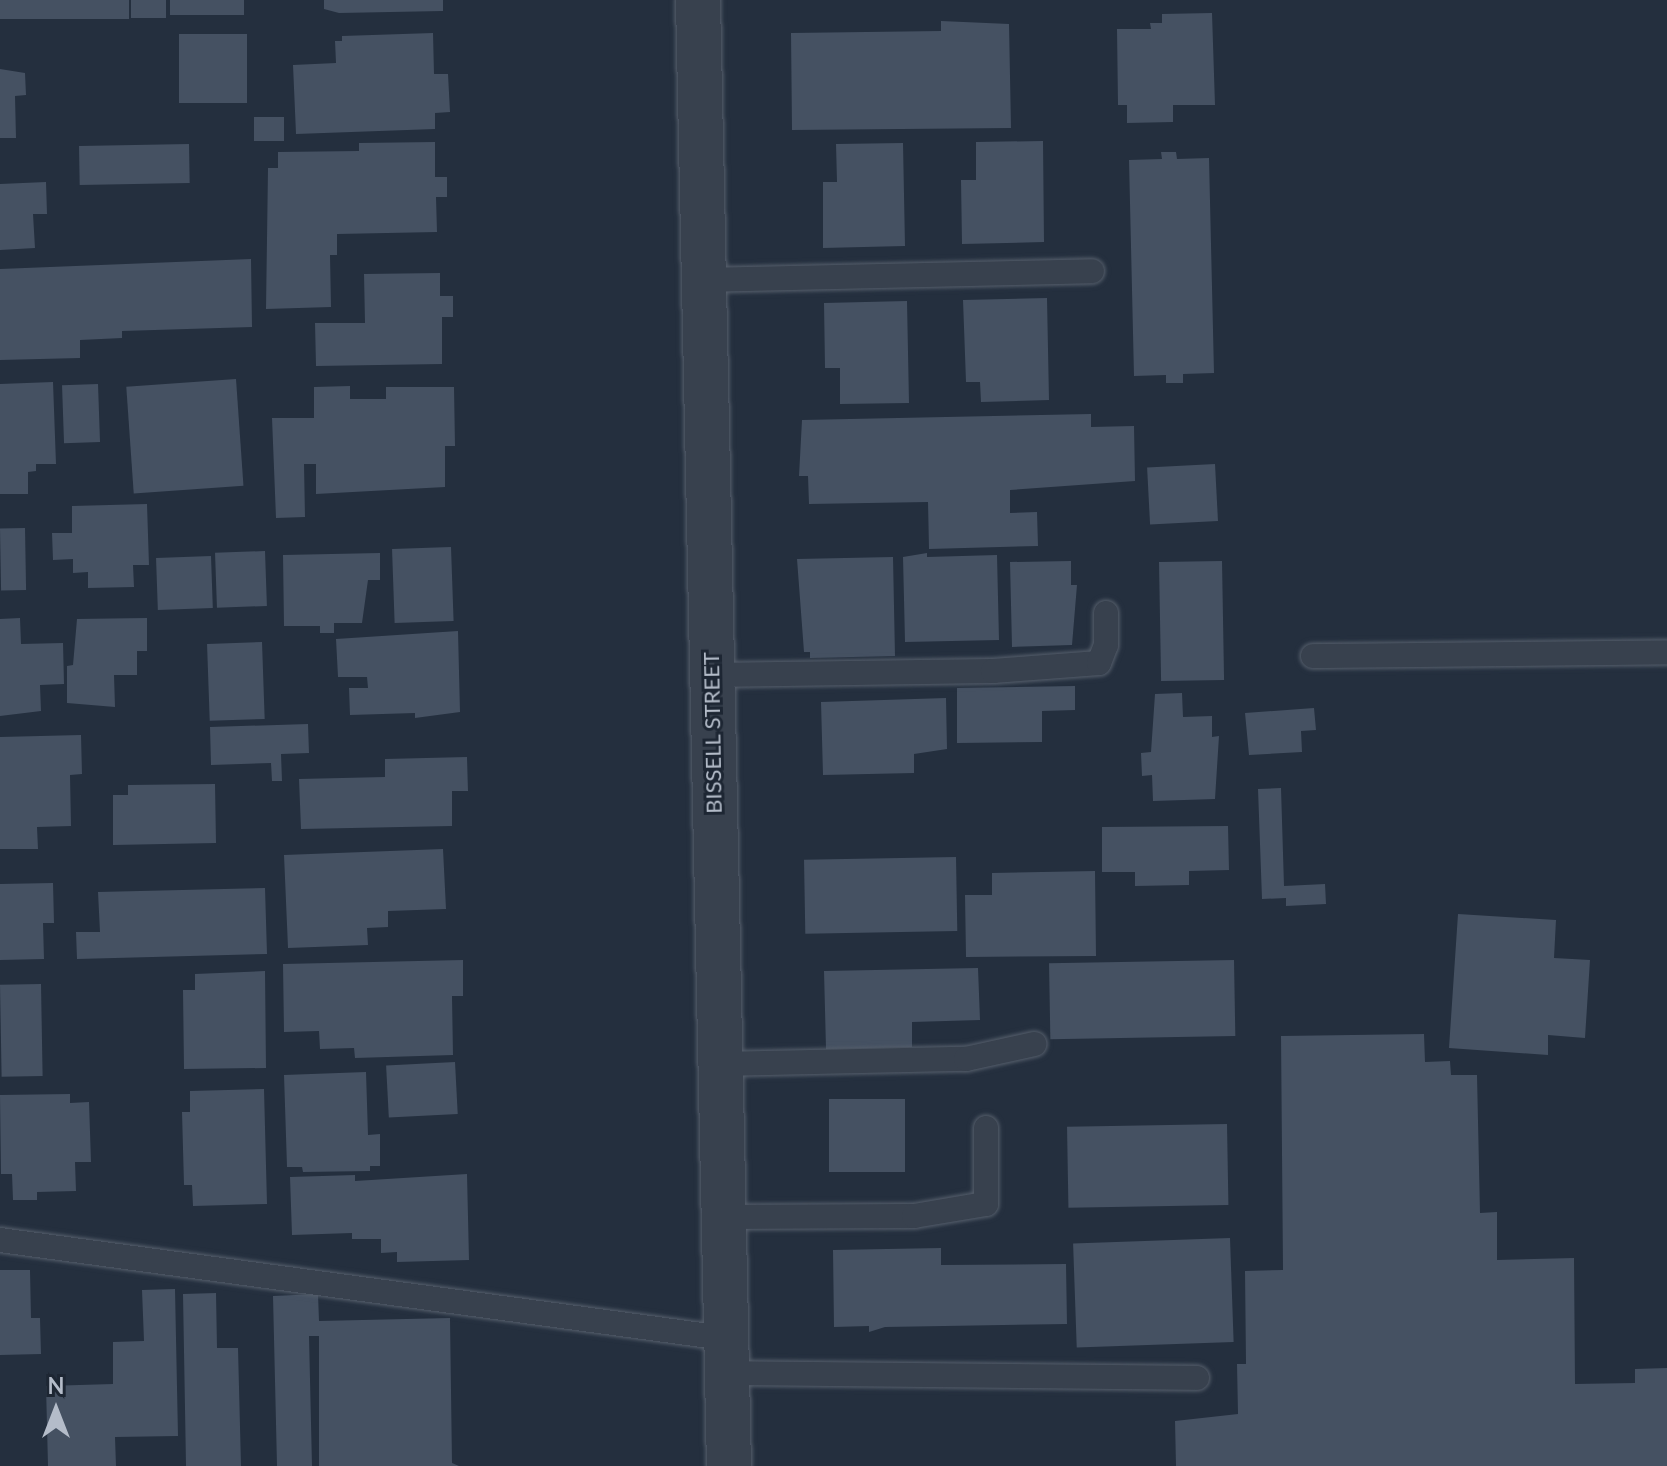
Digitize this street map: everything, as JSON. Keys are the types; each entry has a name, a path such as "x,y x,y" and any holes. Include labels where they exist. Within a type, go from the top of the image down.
{"street":[{"name":"BISSELL STREET","path":"698,0 721,1217 729,1466"}],"lane":[{"path":"703,280 1092,271"},
{"path":"711,675 993,671 1099,663 1106,645 1106,613"},
{"path":"1313,656 1667,652"},
{"path":"719,1064 966,1059 1034,1044"},
{"path":"721,1217 914,1216 986,1204 986,1128"},
{"path":"0,1240 724,1356 1197,1378"}],"building":[{"path":"0,0 129,0 129,19 0,19"},
{"path":"131,0 166,0 166,18 131,18"},
{"path":"170,0 244,0 244,15 170,15"},
{"path":"324,0 443,0 443,11 339,13 324,9"},
{"path":"1212,13 1215,105 1173,105 1173,122 1127,123 1127,105 1118,105 1117,29 1151,29 1150,23 1162,23 1162,14"},
{"path":"941,21 1009,24 1011,128 792,130 791,33 941,31"},
{"path":"433,33 434,74 448,74 450,112 435,113 435,129 296,134 293,65 336,63 335,41 342,41 342,36"},
{"path":"179,34 247,34 247,103 179,103"},
{"path":"0,69 25,73 26,95 15,96 16,138 0,138"},
{"path":"254,117 284,117 284,141 254,141"},
{"path":"1043,141 1044,242 962,244 961,180 976,180 976,142"},
{"path":"435,142 435,177 447,177 447,197 436,197 437,232 337,234 337,255 330,255 331,307 266,309 268,168 278,168 278,152 359,151 359,143"},
{"path":"903,143 905,246 823,248 823,182 837,182 836,144"},
{"path":"189,144 190,183 80,185 79,146"},
{"path":"1161,152 1176,152 1177,159 1209,158 1214,373 1183,374 1183,383 1166,383 1166,375 1134,376 1129,160 1162,159"},
{"path":"46,182 47,214 33,214 35,248 0,250 0,184"},
{"path":"251,259 252,327 122,331 122,338 80,340 80,358 0,360 0,269"},
{"path":"440,273 440,296 453,296 453,317 442,317 442,364 316,366 315,323 365,323 364,274"},
{"path":"1047,298 1049,400 981,402 980,382 966,382 963,300"},
{"path":"907,301 909,403 840,404 840,368 825,368 824,303"},
{"path":"236,379 243,486 134,493 126,387"},
{"path":"53,382 56,464 36,464 36,471 28,472 28,494 0,494 0,384"},
{"path":"98,384 100,442 64,443 62,385"},
{"path":"350,386 350,399 386,399 386,387 454,387 455,446 445,446 445,487 316,494 316,464 304,464 305,517 276,518 272,418 314,418 314,387"},
{"path":"1091,414 1091,427 1134,426 1135,481 1010,490 1010,513 1037,512 1038,546 929,549 928,502 809,504 808,476 799,476 802,420"},
{"path":"1215,464 1218,521 1150,524 1147,468"},
{"path":"147,504 149,565 133,565 134,587 88,588 88,572 73,573 73,559 53,560 52,533 72,533 72,506"},
{"path":"0,528 25,528 26,590 1,590"},
{"path":"451,547 454,621 395,623 392,549"},
{"path":"265,551 267,606 217,608 215,553"},
{"path":"380,553 380,580 368,580 362,623 334,623 334,633 320,633 320,626 284,626 283,555"},
{"path":"927,553 927,557 997,555 999,640 905,642 903,557"},
{"path":"211,556 213,608 158,610 156,558"},
{"path":"893,557 895,656 810,658 810,652 804,652 797,559"},
{"path":"1071,561 1071,585 1077,585 1072,645 1012,647 1010,562"},
{"path":"1222,561 1224,680 1161,681 1159,562"},
{"path":"20,618 21,644 63,643 64,684 40,685 41,711 0,716 0,619"},
{"path":"147,618 147,651 137,651 137,675 114,675 115,707 67,703 67,666 73,665 77,619"},
{"path":"458,631 460,712 415,718 415,713 350,715 349,688 368,688 367,677 338,677 336,639"},
{"path":"262,642 265,719 210,721 207,644"},
{"path":"1075,686 1075,710 1042,711 1042,742 957,743 957,688"},
{"path":"1182,693 1183,717 1212,716 1212,737 1219,736 1215,799 1153,801 1152,775 1142,776 1141,753 1151,752 1155,694"},
{"path":"946,698 947,749 914,754 914,773 823,775 821,702"},
{"path":"1314,708 1316,730 1301,731 1302,752 1249,755 1245,713"},
{"path":"308,724 309,753 281,754 282,781 272,781 271,763 211,765 210,727"},
{"path":"81,735 82,774 70,775 71,826 37,827 38,849 0,849 0,737"},
{"path":"467,757 468,791 452,791 452,826 301,829 299,779 385,777 385,759"},
{"path":"215,784 216,843 113,845 113,795 128,795 128,785"},
{"path":"1281,788 1284,886 1325,884 1326,904 1286,906 1286,898 1262,899 1258,789"},
{"path":"1228,826 1229,870 1189,871 1189,885 1135,886 1135,872 1102,872 1102,827"},
{"path":"443,849 446,909 388,911 388,927 367,928 368,945 288,948 284,855"},
{"path":"956,857 957,931 805,934 804,860"},
{"path":"1095,871 1096,956 966,957 965,895 992,895 992,873"},
{"path":"53,883 54,923 43,923 44,959 0,960 0,884"},
{"path":"265,888 267,954 77,959 76,932 100,932 98,892"},
{"path":"1458,914 1556,920 1554,958 1590,960 1585,1038 1548,1035 1548,1055 1449,1048"},
{"path":"463,960 463,996 452,996 453,1055 355,1058 354,1048 320,1049 319,1031 284,1032 283,964"},
{"path":"1234,960 1235,1036 1050,1039 1049,963"},
{"path":"978,968 980,1020 912,1022 912,1047 826,1049 824,971"},
{"path":"265,971 266,1068 184,1069 183,990 195,990 195,974"},
{"path":"41,984 43,1076 2,1077 0,985"},
{"path":"1424,1034 1425,1062 1450,1061 1451,1075 1477,1075 1480,1213 1497,1212 1497,1260 1574,1258 1575,1384 1635,1383 1635,1369 1667,1368 1667,1466 1176,1466 1175,1421 1238,1414 1237,1364 1246,1364 1245,1271 1283,1270 1281,1036"},
{"path":"455,1062 458,1114 389,1118 386,1066"},
{"path":"366,1072 368,1135 380,1134 380,1166 370,1166 370,1171 303,1172 302,1167 287,1167 284,1075"},
{"path":"264,1089 267,1204 193,1206 192,1185 184,1185 182,1112 190,1112 190,1091"},
{"path":"70,1094 70,1103 89,1102 91,1162 75,1162 76,1191 37,1192 37,1200 13,1200 12,1174 1,1174 0,1095"},
{"path":"829,1099 905,1099 905,1172 829,1172"},
{"path":"1227,1124 1228,1205 1068,1208 1067,1127"},
{"path":"467,1174 469,1260 397,1262 397,1252 381,1253 381,1239 352,1239 352,1233 292,1235 290,1177 355,1175 355,1181"},
{"path":"1230,1238 1234,1342 1077,1347 1073,1243"},
{"path":"941,1248 941,1265 1066,1264 1067,1324 885,1327 869,1332 869,1326 834,1327 833,1250"},
{"path":"0,1270 30,1270 31,1318 40,1318 41,1354 0,1355"},
{"path":"175,1289 178,1436 115,1437 116,1466 48,1466 46,1386 113,1384 113,1342 144,1341 142,1290"},
{"path":"216,1293 217,1348 238,1348 241,1466 186,1466 183,1294"},
{"path":"318,1294 319,1321 450,1318 452,1463 459,1466 319,1466 319,1336 309,1336 312,1466 277,1466 273,1296"}]}
